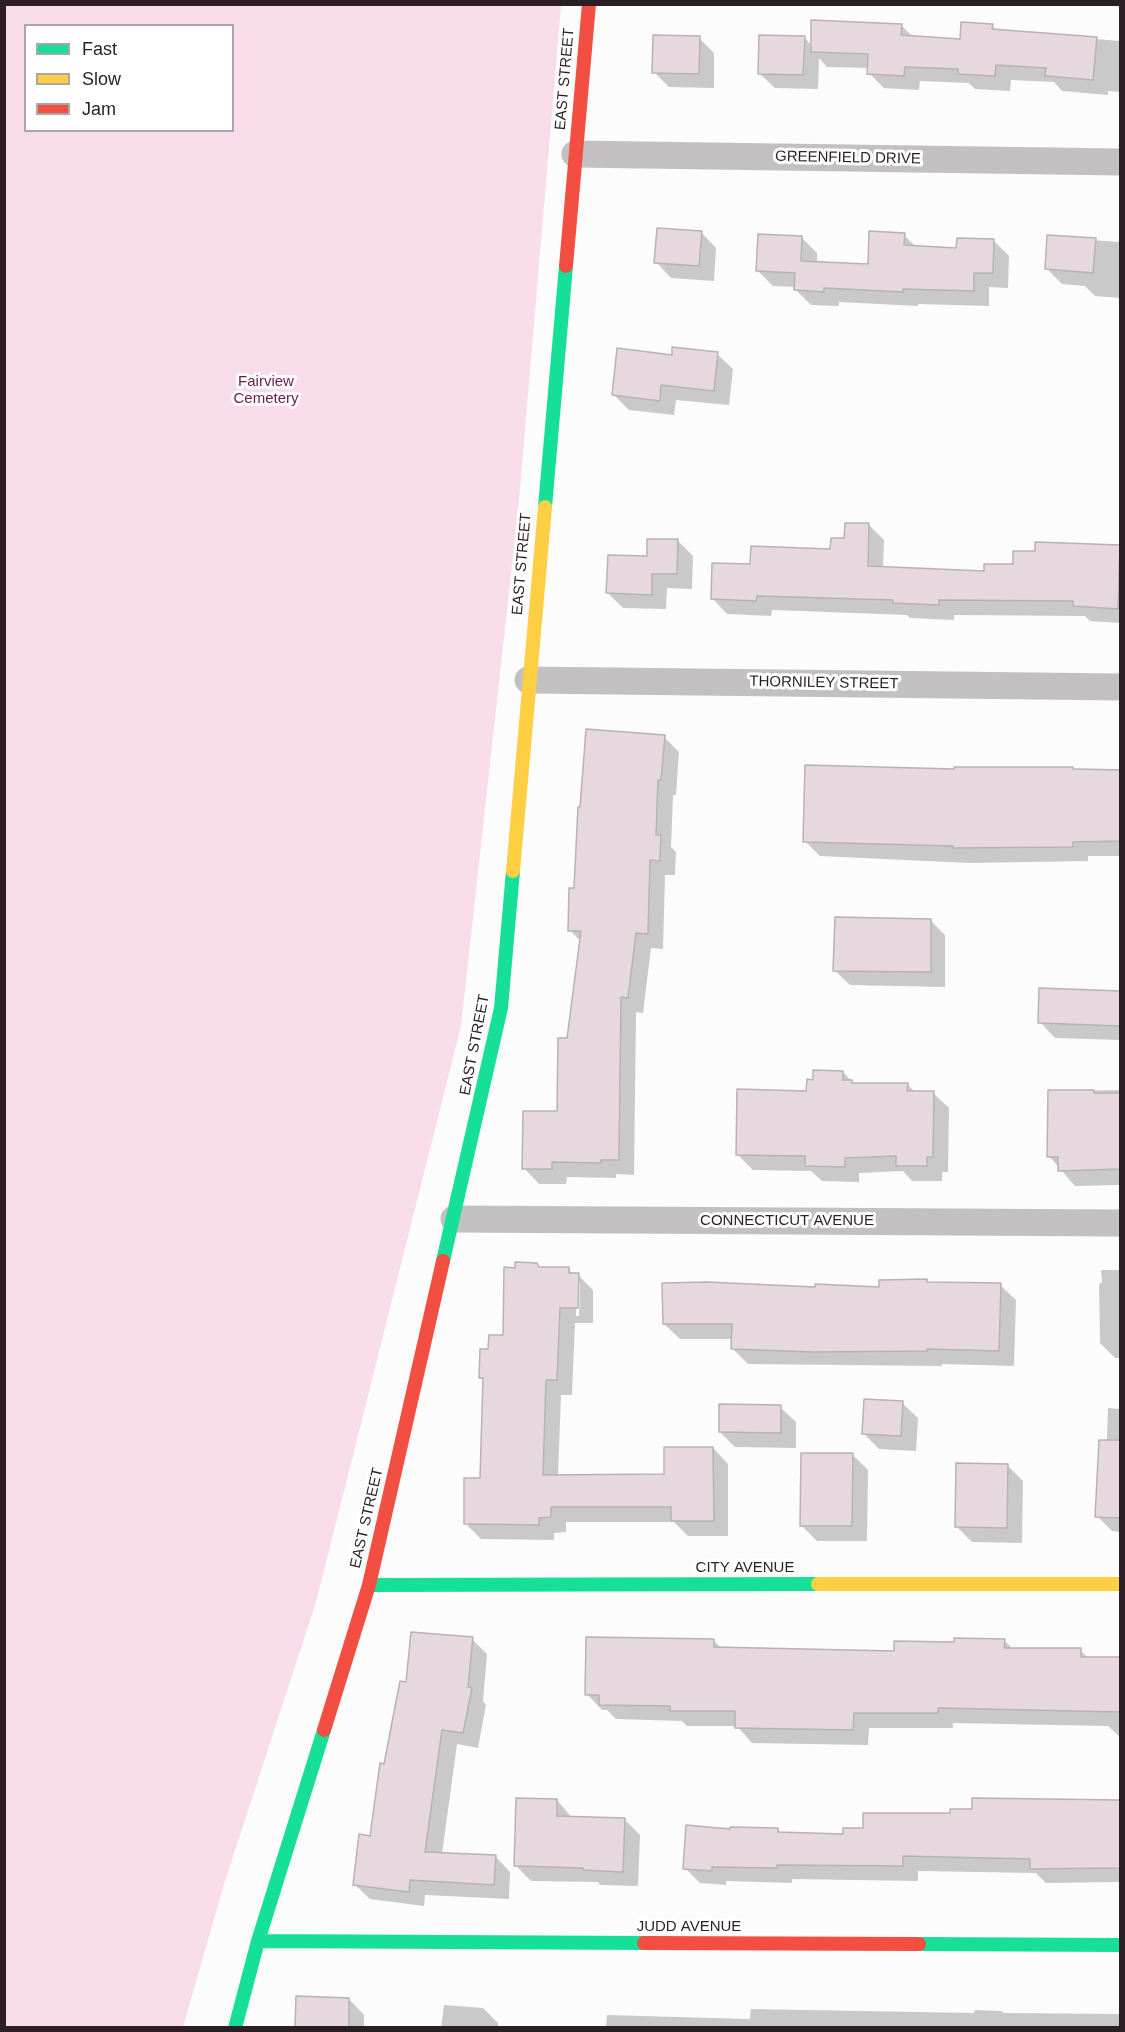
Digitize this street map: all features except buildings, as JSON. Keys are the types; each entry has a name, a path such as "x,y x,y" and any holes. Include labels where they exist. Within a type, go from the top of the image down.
{"street":[{"name":"EAST STREET","path":"235,2028 258,1941 369,1585 501,1008 589,4"},
{"name":"GREENFIELD DRIVE","path":"575,154 1120,162"},
{"name":"THORNILEY STREET","path":"528,680 1120,687"},
{"name":"CONNECTICUT AVENUE","path":"454,1219 1120,1223"},
{"name":"CITY AVENUE","path":"369,1585 1120,1584"},
{"name":"JUDD AVENUE","path":"258,1941 1120,1945"}],"green space":[{"name":"Fairview Cemetery","path":"5,4 561,5 519,501 461,1026 316,1602 225,1881 183,2027 5,2027"}],"traffic: fast":[{"path":"545,507 566,266"},
{"path":"443,1261 501,1008 513,871"},
{"path":"369,1585 818,1584"},
{"path":"235,2028 258,1941 324,1730"},
{"path":"258,1941 644,1943"},
{"path":"919,1944 1120,1945"}],"traffic: slow":[{"path":"513,871 545,507"},
{"path":"818,1584 1120,1584"}],"traffic: jam":[{"path":"566,266 589,4"},
{"path":"324,1730 369,1585 443,1261"},
{"path":"644,1943 919,1944"}]}
